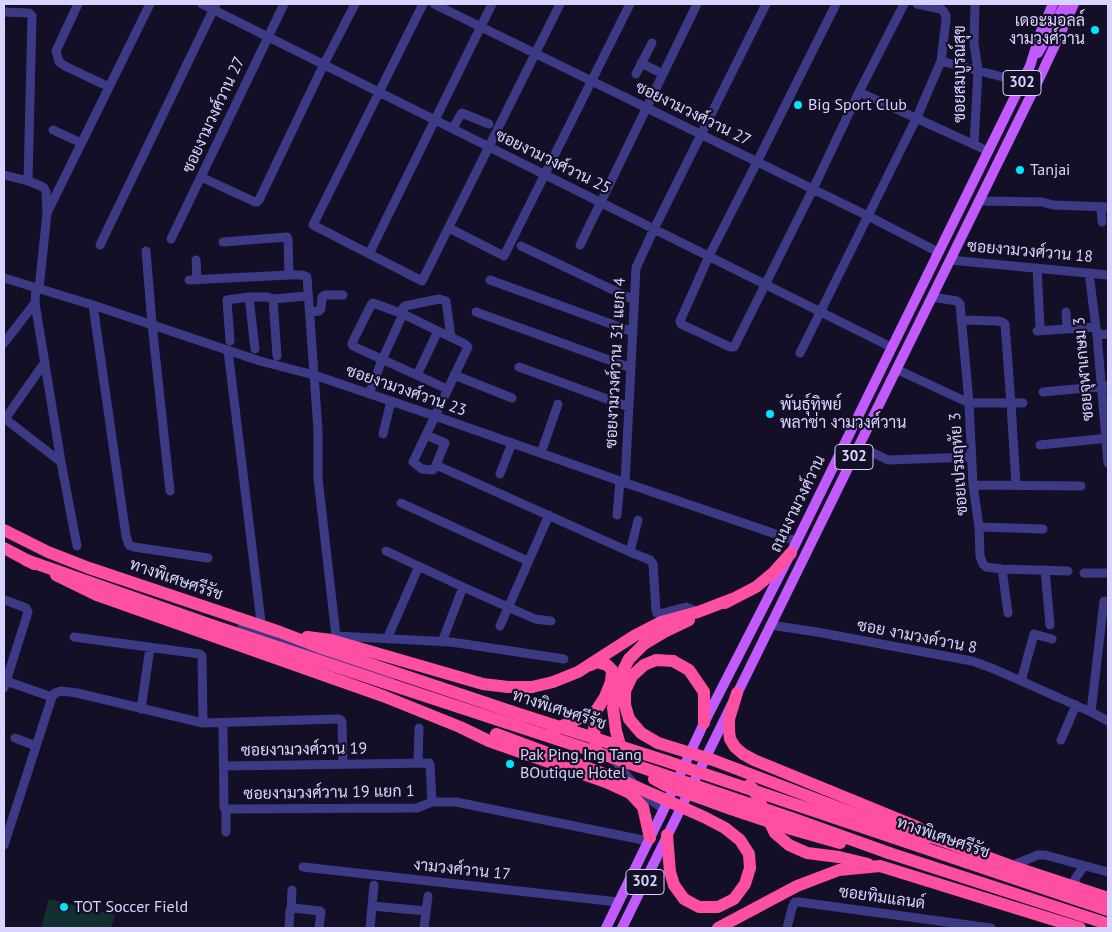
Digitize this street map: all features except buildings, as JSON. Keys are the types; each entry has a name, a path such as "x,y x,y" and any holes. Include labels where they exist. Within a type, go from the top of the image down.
{"highway":[{"name":"ทางพิเศษศรีรัช","path":"4,529 48,552 89,568 328,650 666,761 1108,910"},
{"path":"793,547 774,572 765,580 745,593 657,636 644,644 629,659 617,682 613,708 620,745 627,758 648,776 665,785 791,829 889,853"},
{"name":"ทางพิเศษศรีรัช","path":"4,548 26,560 202,622 602,754 889,853 1108,924"},
{"path":"26,560 97,595 383,696 437,718 496,734 623,781 704,817 725,828 740,840 748,854 750,868 745,884 734,899 718,907 699,907 684,899 674,885 670,872 667,835"},
{"path":"578,672 634,636 661,622 698,612 732,599"},
{"path":"280,632 331,640 483,684 508,687 532,687 554,682 597,662 606,665 612,670 612,682 596,711 594,728 596,748"},
{"path":"704,723 704,692 689,670 673,661 656,660 644,666 632,676 625,692 624,705 629,719 641,733 658,742 713,760 871,820 911,834 935,838"},
{"path":"737,692 729,719 729,730 730,739 743,754 915,826 935,838 1011,866 1108,898"},
{"path":"437,718 442,716 446,708 444,700 448,699"},
{"path":"448,699 448,716 451,720 489,741 606,782 630,793 643,807 649,840"},
{"path":"549,732 596,711"},
{"path":"696,776 716,773 746,782 754,790 775,833 789,845 807,853 839,857 880,866 1080,928"},
{"path":"718,928 797,886 839,870 880,866"}],"main road":[{"name":"ถนนงามวงศ์วาน","path":"1030,66 1041,31 1053,4"},
{"name":"ถนนงามวงศ์วาน","path":"1040,77 1065,4"},
{"name":"ถนนงามวงศ์วาน","path":"606,928 704,723 1030,66 1074,4"},
{"name":"ถนนงามวงศ์วาน","path":"622,928 1040,77 1064,38 1081,4"}],"street":[{"path":"78,4 56,51 58,58 65,66 110,87"},
{"path":"47,213 150,4"},
{"name":"ซอยงามวงศ์วาน 25","path":"202,4 214,6 268,36 434,120 891,347"},
{"name":"ซอยงามวงศ์วาน 27","path":"171,238 284,4"},
{"path":"201,176 257,202 259,200 355,4"},
{"path":"423,4 314,225 422,281 560,4"},
{"name":"ซอยงามวงศ์วาน 27","path":"434,4 938,252"},
{"path":"369,254 492,4"},
{"path":"449,228 504,256 630,4"},
{"path":"580,245 697,4"},
{"name":"ซอยงามวงศ์วาน 31 แยก 4","path":"617,515 629,407 636,268 766,4"},
{"path":"836,4 709,256 680,321 681,324 732,348 813,190 904,4"},
{"path":"800,353 917,117 941,61 946,16 940,9 917,4"},
{"name":"ซอยสมบูรณ์สุข","path":"974,145 978,70 974,43 975,4"},
{"path":"100,245 214,6"},
{"path":"10,9 29,13 32,16 28,181"},
{"path":"636,74 652,42"},
{"path":"941,61 1022,82"},
{"path":"641,63 663,74"},
{"path":"860,92 988,151"},
{"path":"453,128 462,113 488,124"},
{"path":"53,130 81,143"},
{"path":"4,175 28,181 44,188 46,192 47,213 35,303 77,546"},
{"path":"980,200 1105,207 1102,222"},
{"path":"223,242 287,237 289,275"},
{"path":"522,246 634,300"},
{"path":"146,251 170,491"},
{"path":"196,260 193,280 289,275 302,275 307,278 318,430 318,478 338,660"},
{"name":"ซอยงามวงศ์วาน 18","path":"950,260 1108,275"},
{"path":"1037,268 1038,329 1096,331 1108,334"},
{"name":"ซอยจุฬาเกษม 3","path":"1090,273 1104,387 1108,463"},
{"name":"ซอยงามวงศ์วาน 23","path":"4,278 229,346 260,361 314,376 435,416 622,482 793,547"},
{"path":"490,280 632,332"},
{"path":"310,312 321,309 322,298 325,295 342,295"},
{"path":"263,633 229,346 227,300 249,297 273,299 308,296"},
{"path":"249,297 255,349"},
{"name":"ซอยเปรมฤทัย 3","path":"932,297 959,302 969,403 973,485 979,527 980,556 983,564 986,567 1002,569 1068,571"},
{"path":"273,299 277,356"},
{"path":"369,394 405,306 439,299 446,301 451,337"},
{"path":"4,343 35,303"},
{"path":"426,435 445,443 433,470 422,468 413,462 468,347 466,344 438,330 373,303 353,341 353,346 447,389"},
{"path":"93,305 126,536 129,545 208,558"},
{"path":"476,312 631,368"},
{"path":"1066,312 1067,329"},
{"path":"961,320 997,320 1005,324 1016,485"},
{"path":"417,375 438,330"},
{"path":"45,362 4,419 61,462"},
{"path":"519,367 629,407"},
{"path":"896,369 969,403 1023,403"},
{"path":"454,375 512,398"},
{"path":"1043,392 1104,387"},
{"path":"383,434 391,401"},
{"path":"541,454 558,404"},
{"path":"1040,445 1107,438"},
{"path":"500,474 512,443"},
{"path":"858,446 888,460 971,457"},
{"path":"436,465 650,560 652,562 657,613 686,607 698,612"},
{"path":"973,485 1081,486"},
{"path":"402,503 528,561"},
{"path":"500,626 549,515"},
{"path":"630,552 638,520"},
{"path":"979,527 1043,528"},
{"path":"4,529 38,551 107,579 448,699 596,748 616,762 643,795 664,809"},
{"path":"386,551 509,607 535,618 551,621"},
{"path":"386,639 419,566"},
{"path":"1002,569 1008,613"},
{"path":"1046,570 1050,626"},
{"path":"1084,573 1108,572"},
{"path":"442,642 463,587"},
{"path":"4,601 26,608 28,612 5,684 52,697"},
{"path":"1092,712 1104,601"},
{"name":"ซอย งามวงค์วาน 8","path":"770,625 972,660 1092,712 1108,721"},
{"path":"1021,681 1034,634 1052,639"},
{"path":"74,636 200,654 202,656 203,723"},
{"path":"336,636 442,642 564,660"},
{"path":"141,709 150,648"},
{"path":"4,845 6,828 52,697 55,693 61,691 77,692 203,723 341,720 343,764"},
{"path":"1061,740 1076,706"},
{"name":"ซอยงามวงศ์วาน 19","path":"221,722 223,728 224,766 418,763"},
{"path":"419,728 418,763 430,764 432,802 456,802 649,840"},
{"path":"15,738 36,746"},
{"path":"224,766 226,832"},
{"name":"ซอยงามวงศ์วาน 19 แยก 1","path":"226,809 417,808 432,802"},
{"path":"1011,866 1038,855 1045,855 1108,872"},
{"path":"1076,887 1076,876 1084,866"},
{"name":"งามวงศ์วาน 17","path":"303,867 618,902"},
{"path":"370,928 374,885"},
{"path":"289,928 292,890"},
{"path":"424,928 428,896"},
{"name":"ซอยทิมแลนด์","path":"787,928 792,908 795,902 799,902 991,928"},
{"path":"372,906 426,911"},
{"path":"291,909 320,911 319,928"}],"green space":[{"name":"TOT Soccer Field","path":"49,899 115,915 111,928 41,928"}],"place":[{"name":"เดอะมอลล์ งามวงศ์วาน","path":"1095,30"},
{"name":"Big Sport Club","path":"798,105"},
{"name":"Tanjai","path":"1020,170"},
{"name":"พันธุ์ทิพย์ พลาซ่า งามวงศ์วาน","path":"770,414"},
{"name":"Pak Ping Ing Tang BOutique Hotel","path":"510,764"},
{"name":"TOT Soccer Field","path":"64,907"}]}
